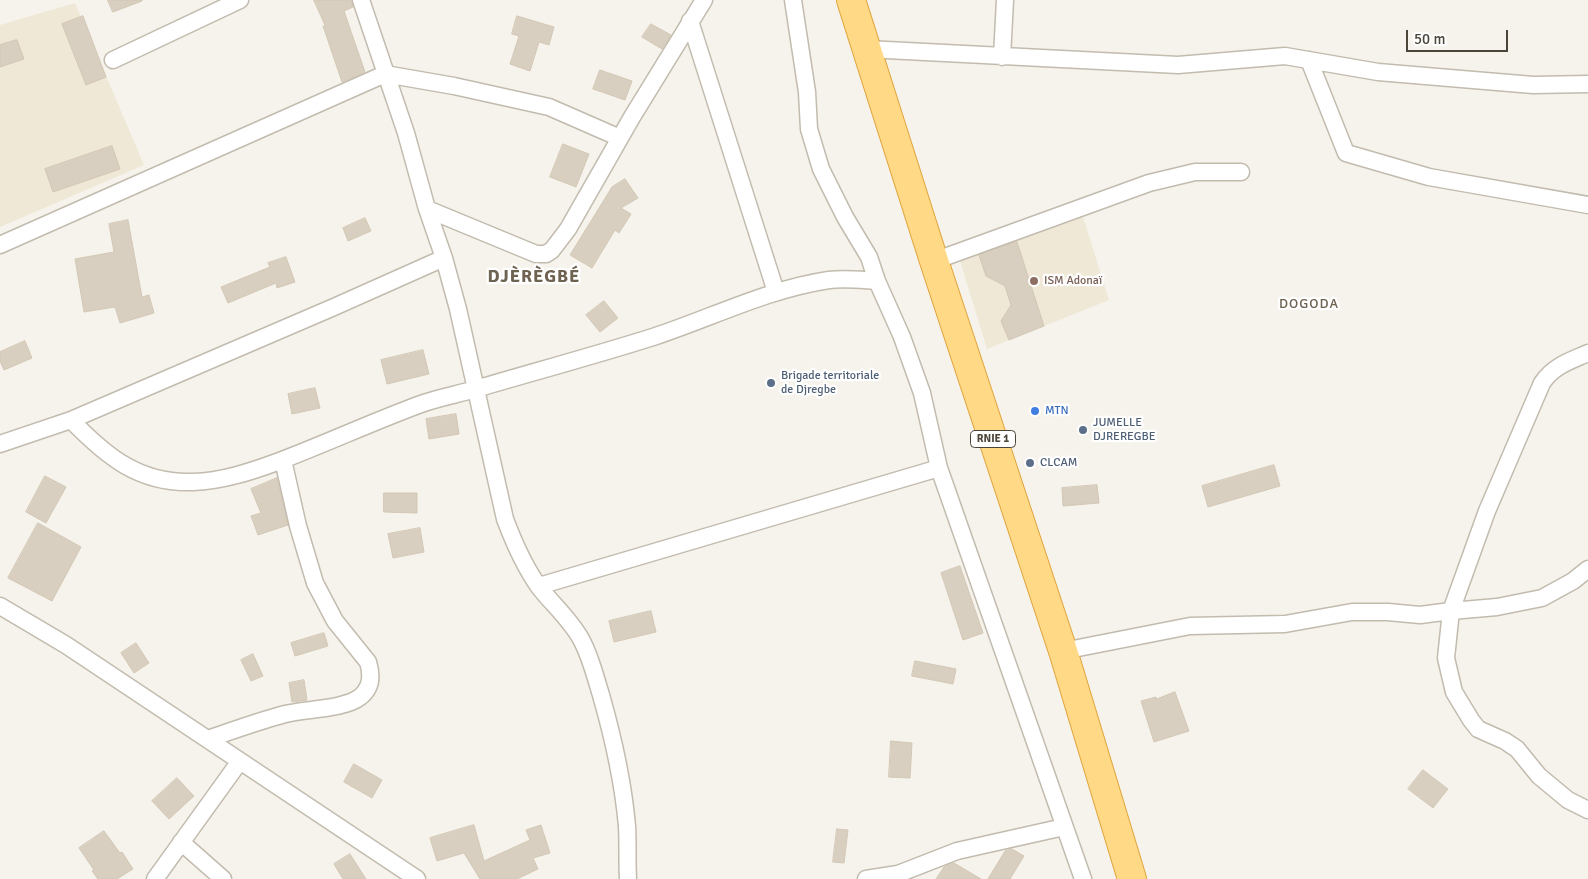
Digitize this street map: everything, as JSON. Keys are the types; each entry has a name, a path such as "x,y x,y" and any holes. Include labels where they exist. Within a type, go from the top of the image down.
{"highway":[{"name":"RNIE 1","path":"851,0 934,261 1063,651 1132,879"}],"street":[{"path":"113,60 240,0"},
{"path":"362,0 406,133 427,209 444,258 458,309 505,519 525,565 539,586 575,628 594,669 611,731 621,778 627,827 628,879"},
{"path":"427,209 536,254 546,254 552,250 568,229 620,138 704,0"},
{"path":"793,0 805,75 809,129 821,169 845,217 869,257 877,281 902,337 922,393 939,468 1082,879"},
{"path":"1002,57 1006,0"},
{"path":"690,21 776,292"},
{"path":"867,49 1178,65 1285,56 1378,72 1533,85 1588,84"},
{"path":"1309,60 1346,153 1429,177 1588,204"},
{"path":"0,246 385,74 454,86 548,108 620,138"},
{"path":"934,261 1149,183 1195,172 1241,172"},
{"path":"0,444 71,420 444,258"},
{"path":"71,420 96,446 118,462 139,472 164,480 192,482 221,479 256,470 283,460 422,404 654,336 776,292 830,280 877,281"},
{"path":"1588,353 1558,366 1548,374 1542,383 1487,511 1451,611 1446,658 1454,692 1478,729 1505,741 1517,749 1539,776 1568,800 1588,810"},
{"path":"208,739 287,713 341,704 359,698 368,689 371,680 368,662 335,621 315,583 298,526 283,460"},
{"path":"539,586 939,468"},
{"path":"1063,651 1190,626 1285,624 1352,612 1388,612 1420,615 1497,607 1542,598 1573,581 1588,569"},
{"path":"0,606 66,645 417,879"},
{"path":"155,879 240,761"},
{"path":"866,879 898,874 957,851 1064,827"},
{"path":"181,842 223,879"}],"shaded area":[{"path":"75,3 144,165 0,227 0,25"},
{"name":"ISM Adonaï","path":"1083,217 1109,300 987,349 960,261"}],"building":[{"path":"108,0 142,0 142,1 113,12"},
{"path":"314,0 351,0 353,7 344,11 365,72 342,82 323,26 325,26"},
{"path":"83,16 106,77 86,85 62,24"},
{"path":"517,16 554,27 549,45 539,42 530,71 510,64 519,36 512,34"},
{"path":"651,24 671,35 662,49 642,37"},
{"path":"17,40 24,59 0,67 0,45"},
{"path":"600,70 632,81 625,100 593,89"},
{"path":"563,144 589,154 576,187 550,177"},
{"path":"112,146 120,169 53,192 45,169"},
{"path":"625,179 638,198 621,208 631,214 619,233 615,230 592,268 570,255 612,187"},
{"path":"365,218 371,231 348,241 343,228"},
{"path":"128,220 142,297 149,295 154,313 120,323 115,307 84,312 75,259 114,252 109,224"},
{"path":"1017,242 1044,326 1009,340 1001,321 1011,305 1005,286 986,276 979,255"},
{"path":"286,257 295,282 277,288 276,283 228,303 221,287 270,267 268,263"},
{"path":"604,301 618,318 600,332 586,315"},
{"path":"25,341 32,358 4,370 0,361 0,352"},
{"path":"423,350 429,374 387,384 381,360"},
{"path":"315,388 320,408 292,414 288,394"},
{"path":"456,414 459,434 429,439 426,419"},
{"path":"1274,465 1280,486 1208,507 1202,486"},
{"path":"45,476 66,487 46,523 26,512"},
{"path":"277,478 288,525 258,535 251,516 261,513 251,489"},
{"path":"1097,485 1099,503 1063,506 1062,488"},
{"path":"384,493 417,493 417,513 384,512"},
{"path":"38,523 81,547 52,601 8,578"},
{"path":"420,528 424,552 393,558 388,534"},
{"path":"960,566 983,633 963,640 941,573"},
{"path":"651,611 656,632 614,642 609,621"},
{"path":"324,633 328,646 295,656 291,643"},
{"path":"136,643 149,663 134,673 121,653"},
{"path":"253,654 263,676 251,681 241,660"},
{"path":"915,661 956,669 953,684 912,676"},
{"path":"304,680 307,700 292,702 289,683"},
{"path":"1175,692 1189,731 1154,742 1141,701 1156,697 1156,699"},
{"path":"891,741 912,743 910,778 889,777"},
{"path":"354,764 382,780 372,798 344,782"},
{"path":"1423,770 1448,789 1433,808 1408,789"},
{"path":"177,778 194,796 169,819 152,801"},
{"path":"474,825 484,861 530,840 526,830 541,825 550,853 533,858 538,869 517,879 480,879 464,853 437,861 430,838"},
{"path":"837,829 848,830 844,863 833,862"},
{"path":"104,831 120,853 122,852 133,869 117,879 98,879 79,848"},
{"path":"1012,849 1024,856 1010,879 988,879 1005,851"},
{"path":"350,854 366,879 343,879 334,864"},
{"path":"954,863 981,879 936,879 944,867"}],"place":[{"name":"ISM Adonaï","path":"1034,281"},
{"name":"Brigade territoriale de Djregbe","path":"771,383"},
{"name":"MTN","path":"1035,411"},
{"name":"JUMELLE DJREREGBE","path":"1083,430"},
{"name":"CLCAM","path":"1030,463"}],"district":[{"name":"DJÈRÈGBÉ","path":"534,277"},
{"name":"DOGODA","path":"1309,304"}]}
